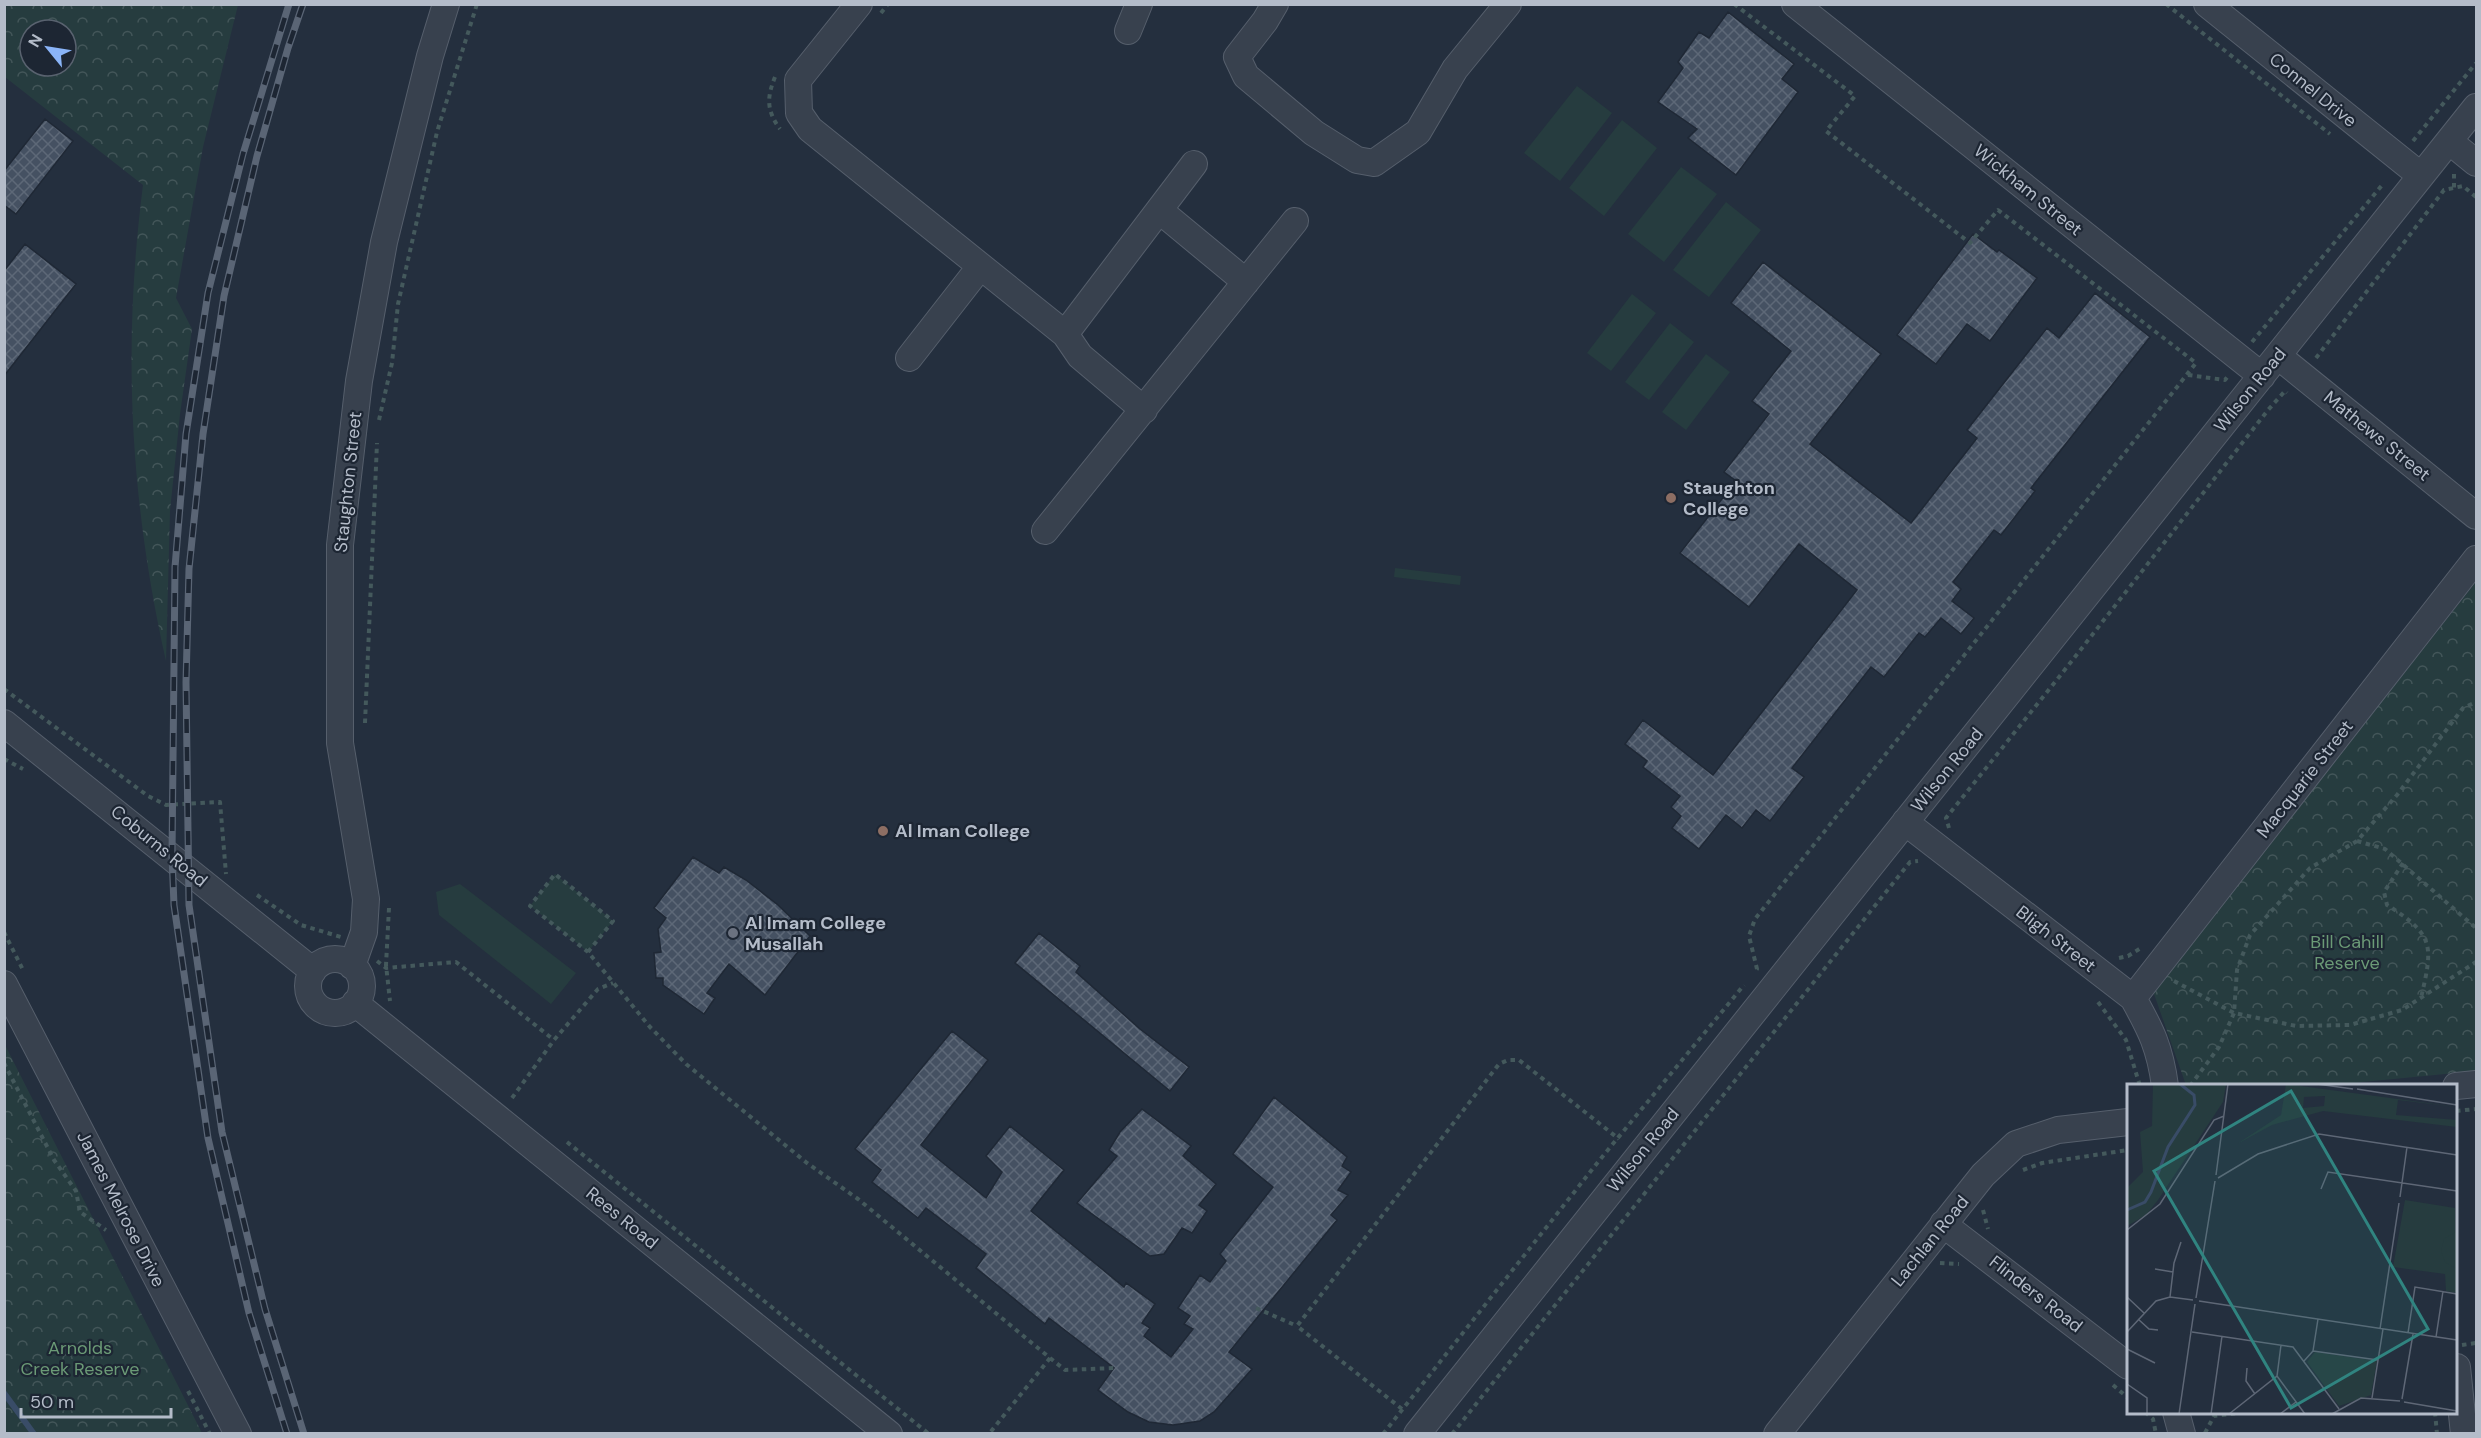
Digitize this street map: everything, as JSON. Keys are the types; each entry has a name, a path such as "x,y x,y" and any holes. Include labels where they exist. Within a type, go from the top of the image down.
{"street":[{"name":"Staughton Street","path":"355,957 364,932 366,899 340,743 340,545 358,381 384,242 430,56 446,4"},
{"path":"1128,31 1139,4"},
{"path":"1275,4 1237,57 1246,76 1314,133 1357,160 1374,163 1418,132 1455,69 1508,4"},
{"name":"Wickham Street","path":"1795,4 2262,376"},
{"name":"Connel Drive","path":"2207,4 2420,175"},
{"path":"870,9 798,80 799,113 810,129 1065,334 1080,356 1144,410"},
{"name":"Wilson Road","path":"1417,1434 2476,107"},
{"path":"2450,141 2476,163"},
{"path":"1065,334 1194,164"},
{"path":"1159,210 1246,282"},
{"path":"1045,531 1295,221"},
{"path":"909,358 980,267"},
{"name":"Mathews Street","path":"2278,356 2476,516"},
{"name":"Macquarie Street","path":"2133,998 2476,559"},
{"name":"Coburns Road","path":"4,723 313,970"},
{"name":"Bligh Street","path":"1905,822 2133,998 2158,1048 2165,1084"},
{"path":"355,957 362,988 356,1003 340,1013 322,1011 310,997 308,988 313,970 327,960 355,957"},
{"name":"James Melrose Drive","path":"4,984 238,1434"},
{"name":"Rees Road","path":"356,1003 889,1434"},
{"path":"2457,1086 2476,1084"},
{"name":"Lachlan Road","path":"1777,1434 1952,1230 1983,1175 2016,1144 2058,1130 2127,1122"},
{"name":"Flinders Road","path":"1952,1230 2127,1365"},
{"path":"2461,1361 2464,1434"},
{"path":"2176,1414 2182,1434"}],"path":[{"path":"377,428 392,363 398,304 434,143 477,4"},
{"path":"870,9 888,4"},
{"path":"1383,1434 1757,969 1749,936 1755,919 2196,363 1998,210 1970,243 1826,130 1855,96 1734,4"},
{"path":"2166,4 2331,135"},
{"path":"2252,342 2387,179 2398,159 2476,63"},
{"path":"2314,360 2444,190 2463,186 2476,197"},
{"path":"1452,1434 1910,862 1922,860 1949,829 1946,818 2268,410"},
{"path":"364,725 377,439"},
{"path":"4,688 148,796 166,806 220,802 226,873 235,880"},
{"path":"2191,1084 2219,1047 2234,1013 2236,970 2250,935 2310,868 2357,841 2397,795 2463,708 2476,702"},
{"path":"2357,841 2385,849 2476,928"},
{"path":"2403,863 2384,892 2387,905 2410,919 2425,937 2430,959 2420,999"},
{"path":"588,952 613,921 555,874 530,906 588,952 650,1027 687,1064 807,1163 858,1199 1065,1370 1114,1368"},
{"path":"254,892 301,925 344,938 355,957 386,968 456,962 554,1040"},
{"path":"389,905 391,915 386,968 388,1000 396,1006"},
{"path":"2111,952 2121,960 2139,951 2146,941"},
{"path":"2128,956 2234,1013 2296,1026 2350,1025 2402,1010 2476,962"},
{"path":"512,1098 554,1040 598,989 613,983"},
{"path":"2092,997 2101,1004 2126,1040 2139,1084"},
{"path":"1296,1326 1499,1064 1508,1060 1519,1060 1619,1139"},
{"path":"4,1063 54,1160 76,1191 80,1212 107,1232"},
{"path":"503,1091 521,1106"},
{"path":"2457,1112 2476,1109"},
{"path":"566,1141 929,1434"},
{"path":"2018,1171 2042,1163 2127,1149"},
{"path":"1933,1272 1952,1230 1988,1202"},
{"path":"1256,1308 1296,1326 1402,1409"},
{"path":"2461,1361 2476,1343"},
{"path":"989,1434 1050,1358"},
{"path":"183,1382 210,1434"},
{"path":"2146,1414 2153,1419 2156,1434"},
{"path":"2205,1434 2214,1416 2237,1414"},
{"path":"2435,1414 2437,1434"}],"green space":[{"path":"4,5 238,5 203,147 176,298 192,329 170,511 166,661 144,542 133,424 133,306 136,246 143,185 5,77"},
{"path":"1577,86 1612,113 1560,181 1524,153"},
{"path":"1622,120 1657,148 1604,216 1569,188"},
{"path":"1681,167 1717,194 1664,262 1628,234"},
{"path":"1726,202 1761,230 1709,297 1673,270"},
{"path":"1632,294 1656,313 1611,371 1587,353"},
{"path":"1670,323 1694,342 1649,400 1625,382"},
{"path":"1706,354 1730,372 1686,430 1662,412"},
{"path":"1395,568 1461,576 1460,585 1394,577"},
{"name":"Bill Cahill Reserve","path":"2476,582 2476,1071 2342,1084 2186,1084 2153,991"},
{"path":"555,874 613,921 588,952 530,906"},
{"path":"460,884 576,973 551,1004 439,915 436,892"},
{"name":"Arnolds Creek Reserve","path":"4,1043 202,1433 5,1433"}],"building":[{"path":"1728,12 1794,64 1782,79 1798,92 1736,175 1688,138 1697,129 1658,102 1683,68 1678,62 1699,32 1709,38"},
{"path":"45,119 73,141 16,214 4,205 4,171"},
{"path":"1973,234 2037,278 1990,341 1967,324 1936,364 1897,335"},
{"path":"25,244 76,284 4,376 4,271"},
{"path":"1763,262 1881,354 1810,444 1911,523 1977,438 1967,430 2047,328 2059,338 2095,293 2150,337 2031,488 2035,491 2001,535 1994,530 1953,582 1961,589 1952,601 1974,618 1961,634 1941,618 1925,637 1919,633 1884,677 1871,667 1792,768 1804,777 1770,821 1756,810 1742,828 1726,815 1699,849 1672,828 1681,816 1671,807 1680,796 1643,767 1647,761 1625,744 1643,720 1713,775 1857,590 1799,544 1749,607 1680,553 1736,481 1724,472 1769,414 1752,401 1791,351 1731,303"},
{"name":"Al Imam College Musallah","path":"693,857 719,873 724,867 746,880 778,905 810,936 765,995 729,964 707,993 715,998 704,1014 663,985 663,978 656,978 654,953 661,952 658,929 666,918 654,908"},
{"path":"1039,933 1080,966 1076,972 1140,1029 1189,1067 1170,1091 1015,963"},
{"path":"952,1031 988,1060 921,1145 986,1198 1002,1172 986,1156 1010,1126 1064,1170 1031,1211 1124,1287 1126,1283 1155,1304 1142,1323 1150,1328 1144,1336 1171,1357 1193,1329 1184,1324 1190,1316 1178,1308 1200,1275 1210,1282 1226,1261 1220,1254 1273,1187 1233,1154 1274,1097 1347,1157 1342,1166 1351,1172 1338,1190 1348,1195 1331,1215 1337,1220 1229,1352 1252,1369 1214,1412 1200,1421 1173,1425 1149,1422 1128,1412 1098,1390 1114,1368 1049,1318 1045,1324 976,1268 986,1254 926,1208 918,1218 872,1182 881,1170 855,1149"},
{"path":"1142,1109 1191,1146 1183,1156 1216,1184 1199,1205 1207,1211 1192,1233 1182,1228 1164,1254 1150,1256 1077,1203 1117,1156 1109,1150 1120,1132"}],"waterway":[{"path":"4,1393 34,1434"}],"railway":[{"path":"287,1434 249,1313 208,1138 174,905 172,856 175,567 186,434 208,293 243,154 289,4"},
{"path":"303,4 257,156 224,296 203,434 189,569 186,682 189,905 222,1132 265,1309 304,1434"}],"place":[{"name":"Staughton College","path":"1671,498"},
{"name":"Al Iman College","path":"883,831"},
{"name":"Al Imam College Musallah","path":"733,933"}]}
